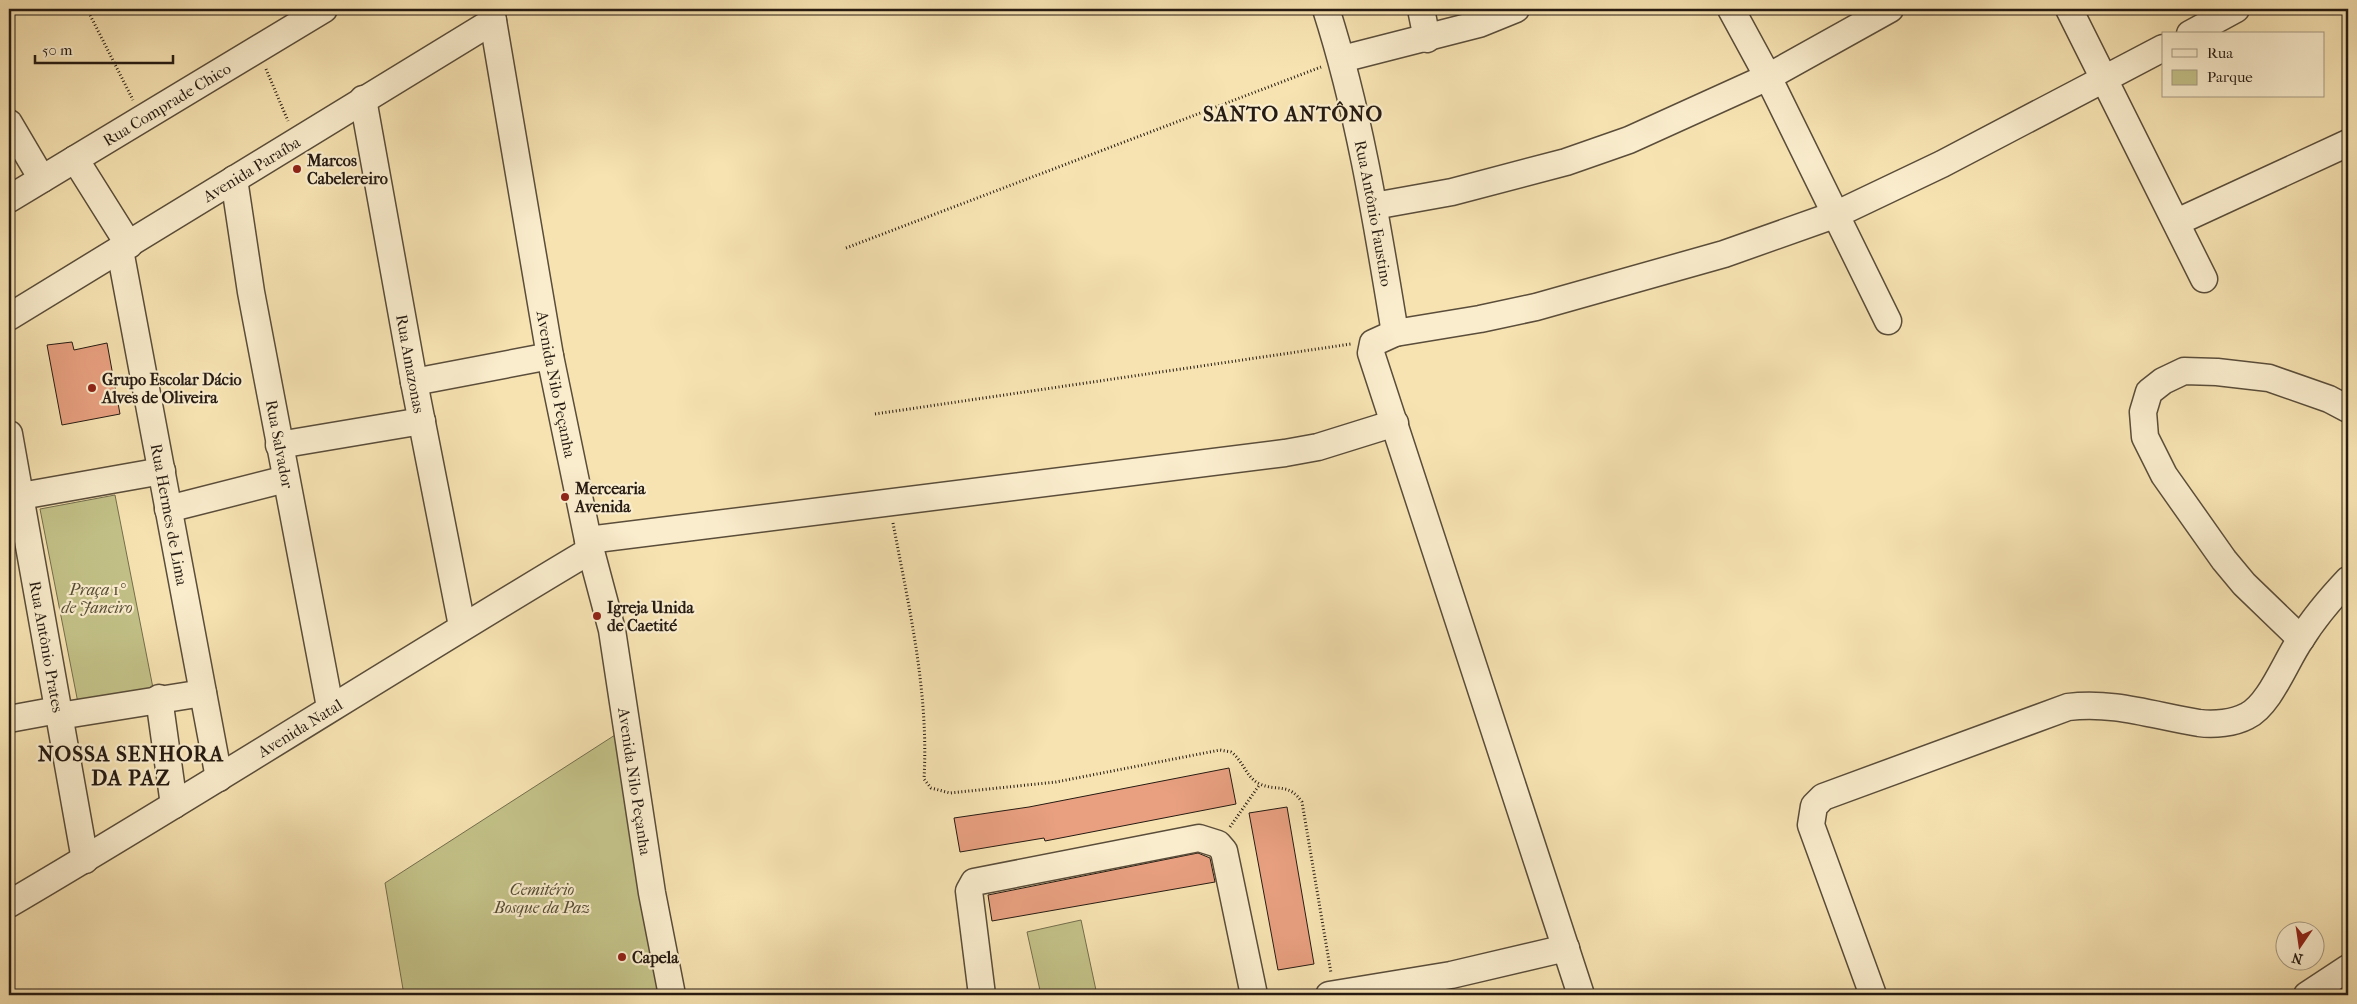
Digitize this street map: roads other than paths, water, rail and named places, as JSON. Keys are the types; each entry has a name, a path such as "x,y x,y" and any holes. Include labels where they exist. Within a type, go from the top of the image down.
{"street":[{"name":"Rua Comprade Chico","path":"9,199 324,9"},
{"name":"Rua Antônio Faustino","path":"1326,9 1342,59 1374,206 1386,337 1372,345 1372,353 1451,603 1581,995"},
{"path":"1421,9 1427,38"},
{"path":"1342,59 1479,24 1516,9"},
{"path":"1731,9 1837,214 1888,321"},
{"path":"1374,206 1452,192 1566,162 1628,140 1768,78 1890,9"},
{"path":"2069,9 2106,79 2204,279"},
{"path":"2194,32 2236,9"},
{"name":"Avenida Paraíba","path":"9,318 363,99 492,15"},
{"name":"Avenida Nilo Peçanha","path":"492,15 550,356 589,545 612,630 652,893 672,995"},
{"path":"1386,337 1536,307 1724,254 1837,214 1942,164 2162,49"},
{"name":"Rua Amazonas","path":"363,99 414,382 462,626"},
{"path":"9,123 42,179"},
{"path":"2177,222 2348,143"},
{"path":"75,159 124,247"},
{"name":"Rua Salvador","path":"234,179 251,292 330,707"},
{"name":"Rua Hermes de Lima","path":"124,247 168,508 219,778"},
{"path":"414,382 550,356"},
{"path":"2301,638 2244,584 2224,560 2164,475 2145,437 2143,412 2149,392 2163,381 2184,371 2216,372 2269,378 2330,399 2348,409"},
{"path":"279,445 422,421"},
{"path":"589,545 890,503 1285,453 1318,447 1395,423"},
{"name":"Rua Antônio Prates","path":"9,434 85,860"},
{"path":"21,496 162,471"},
{"path":"168,508 286,479"},
{"name":"Avenida Natal","path":"9,904 219,778 589,545"},
{"path":"1873,995 1811,825 1814,806 1823,796 2068,707 2088,704 2110,705 2201,723 2226,722 2248,716 2265,700 2301,638 2348,580"},
{"path":"9,720 202,693"},
{"path":"159,698 174,805"},
{"path":"982,995 969,891 974,882 1199,838 1218,844 1224,851 1254,995"},
{"path":"1331,995 1453,985 1566,948"},
{"path":"2306,995 2348,968"}],"place":[{"name":"Marcos Cabelereiro","path":"297,169"},
{"name":"Grupo Escolar Dácio Alves de Oliveira","path":"92,388"},
{"name":"Mercearia Avenida","path":"565,497"},
{"name":"Igreja Unida de Caetité","path":"597,616"},
{"name":"Capela","path":"622,957"}],"district":[{"name":"SANTO ANTÔNO","path":"1293,114"},
{"name":"NOSSA SENHORA DA PAZ","path":"131,766"}],"park label":[{"name":"Praça 1° de Janeiro","path":"97,598"},
{"name":"Cemitério Bosque da Paz","path":"542,898"}]}
